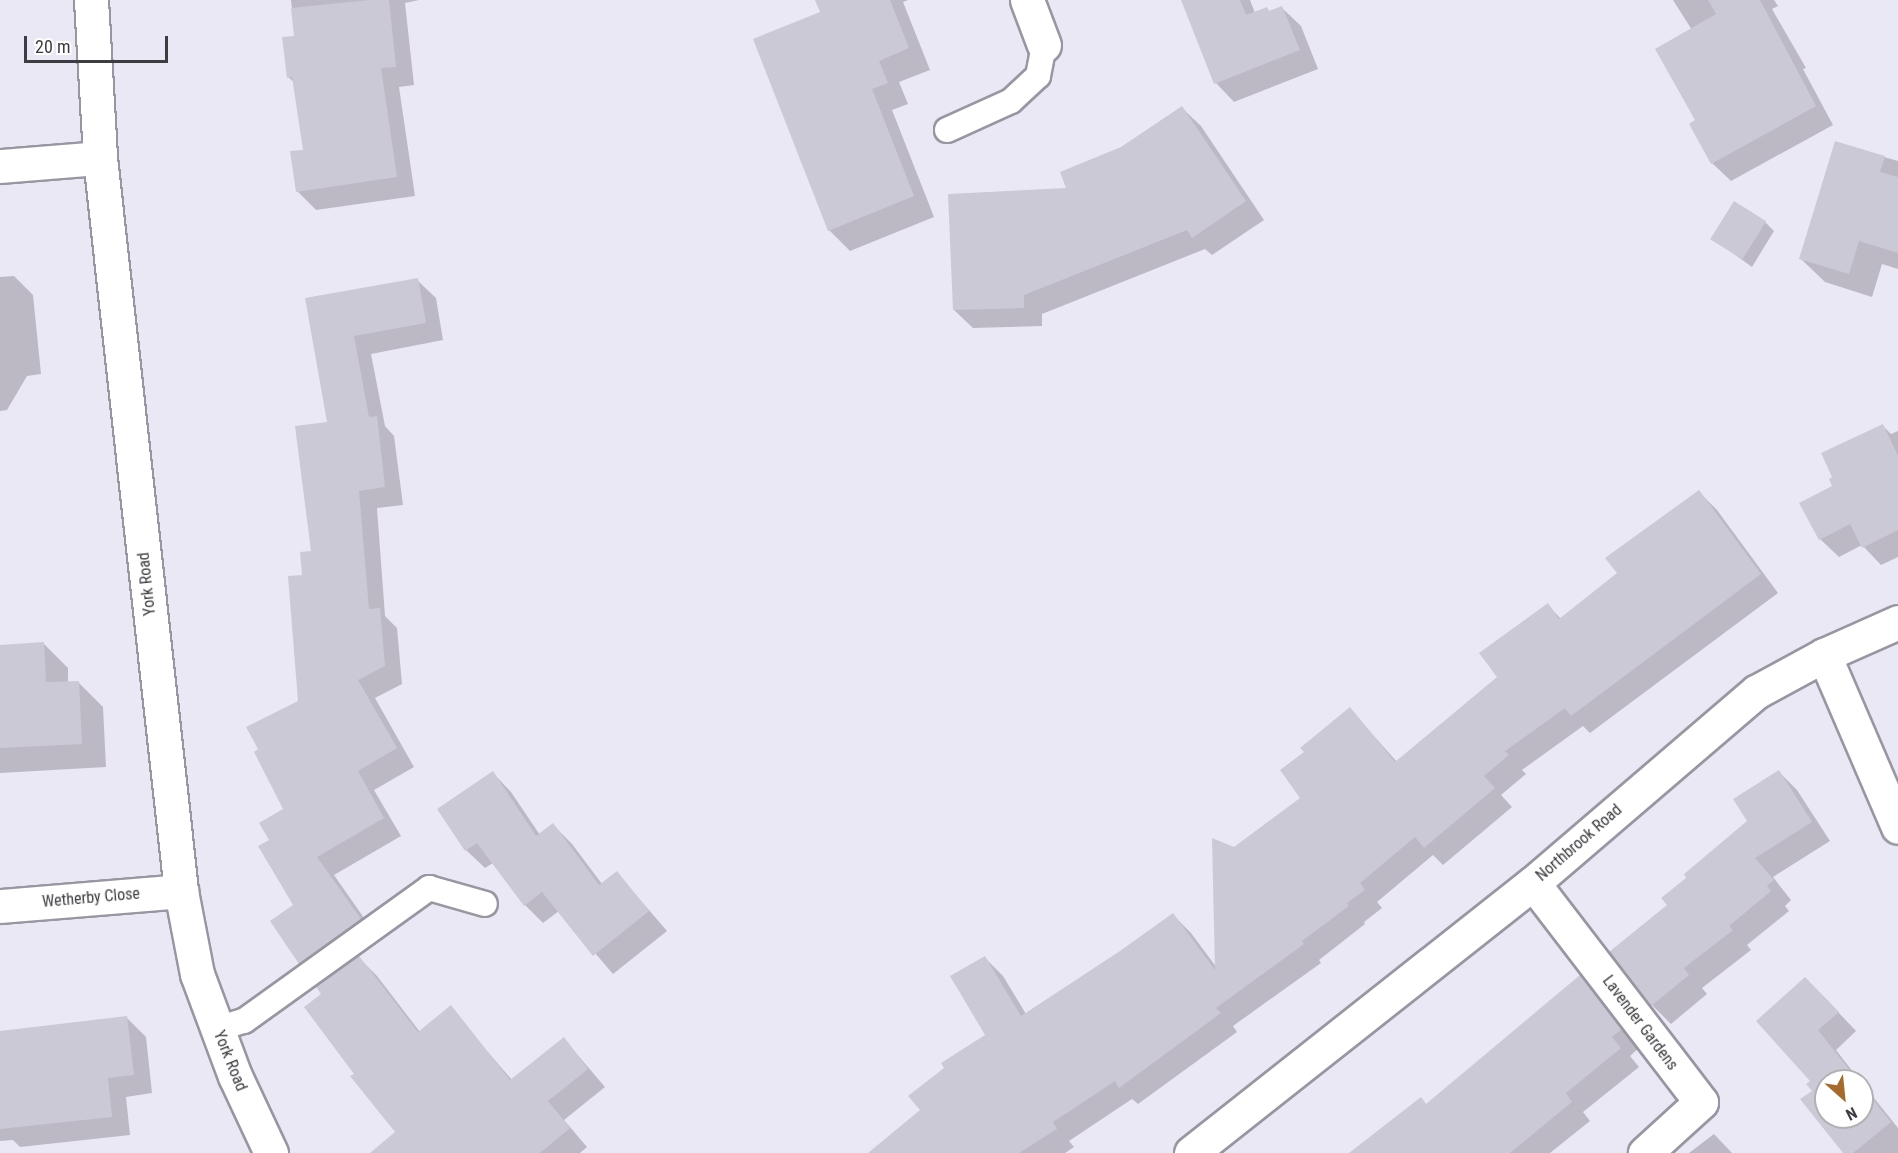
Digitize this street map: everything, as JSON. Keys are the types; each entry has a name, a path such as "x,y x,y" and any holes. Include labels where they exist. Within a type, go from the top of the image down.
{"street":[{"name":"York Road","path":"91,0 100,158 181,891 197,974 235,1076 271,1153"},
{"path":"1027,0 1044,45"},
{"path":"0,166 100,158"},
{"name":"Northbrook Road","path":"1191,1153 1533,883 1756,692 1824,655 1898,622"},
{"path":"1824,655 1898,827"},
{"name":"Lavender Gardens","path":"1533,883 1701,1102 1645,1153"},
{"name":"Wetherby Close","path":"0,906 181,891"}],"lane":[{"path":"947,130 1011,101 1038,76 1044,45"},
{"path":"218,1029 244,1021 429,888 485,904"}],"building":[{"path":"389,0 396,67 381,68 397,177 296,192 290,151 303,150 292,77 287,78 282,37 294,36 291,8"},
{"path":"815,0 890,0 909,48 879,61 888,83 872,89 914,196 828,231 753,39 820,12"},
{"path":"1181,0 1240,0 1246,15 1267,7 1269,11 1282,6 1300,50 1214,84"},
{"path":"1708,0 1760,0 1816,106 1711,164 1689,124 1695,120 1655,49 1716,14"},
{"path":"1182,106 1246,201 1192,238 1187,230 1024,295 1024,308 953,310 948,194 1066,188 1060,172 1121,147"},
{"path":"1835,141 1885,156 1880,172 1898,177 1898,253 1859,241 1849,274 1799,259"},
{"path":"1734,201 1766,221 1742,259 1710,239"},
{"path":"418,278 426,323 354,336 369,417 377,416 385,487 359,491 369,609 380,608 385,666 358,680 397,748 358,771 384,818 317,857 361,919 299,964 270,921 293,905 258,846 269,840 259,823 283,809 254,752 258,749 246,727 298,701 288,576 302,575 300,552 311,551 295,426 327,422 305,298"},
{"path":"1883,424 1898,456 1898,530 1862,548 1850,524 1819,540 1799,503 1832,486 1829,479 1832,477 1821,453"},
{"path":"1699,490 1761,574 1571,716 1565,708 1505,751 1509,755 1484,776 1495,788 1424,848 1415,837 1360,883 1365,890 1347,903 1349,906 1302,941 1304,944 1216,1008 1221,1013 1119,1088 1115,1081 1053,1122 1057,1129 1019,1153 868,1153 920,1110 908,1096 944,1068 941,1063 985,1035 950,976 985,956 1021,1016 1173,913 1215,970 1212,838 1234,847 1300,798 1280,770 1304,752 1300,748 1350,707 1395,762 1497,677 1479,653 1548,603 1559,619 1617,573 1605,558"},
{"path":"44,642 46,682 79,681 82,744 0,748 0,645"},
{"path":"1779,770 1812,822 1755,858 1774,880 1767,886 1771,891 1729,926 1733,930 1684,968 1689,975 1651,1006 1609,952 1667,905 1661,898 1686,878 1684,874 1747,821 1733,799"},
{"path":"493,771 536,836 553,823 599,885 617,871 649,911 593,956 542,892 524,906 477,843 465,851 437,809"},
{"path":"359,956 418,1032 451,1005 510,1080 564,1037 588,1069 548,1101 570,1128 540,1153 370,1153 395,1132 350,1076 354,1074 304,1007 321,994 316,987"},
{"path":"1580,975 1622,1029 1612,1037 1621,1048 1566,1093 1572,1102 1510,1153 1349,1153 1421,1097 1426,1104"},
{"path":"1805,977 1839,1012 1818,1030 1849,1069 1814,1069 1814,1117 1800,1099 1812,1091 1806,1084 1810,1081 1756,1021"},
{"path":"127,1016 134,1075 108,1078 112,1117 0,1129 0,1031"},
{"path":"1874,1101 1891,1122 1853,1153 1843,1153 1824,1129 1874,1129"}]}
